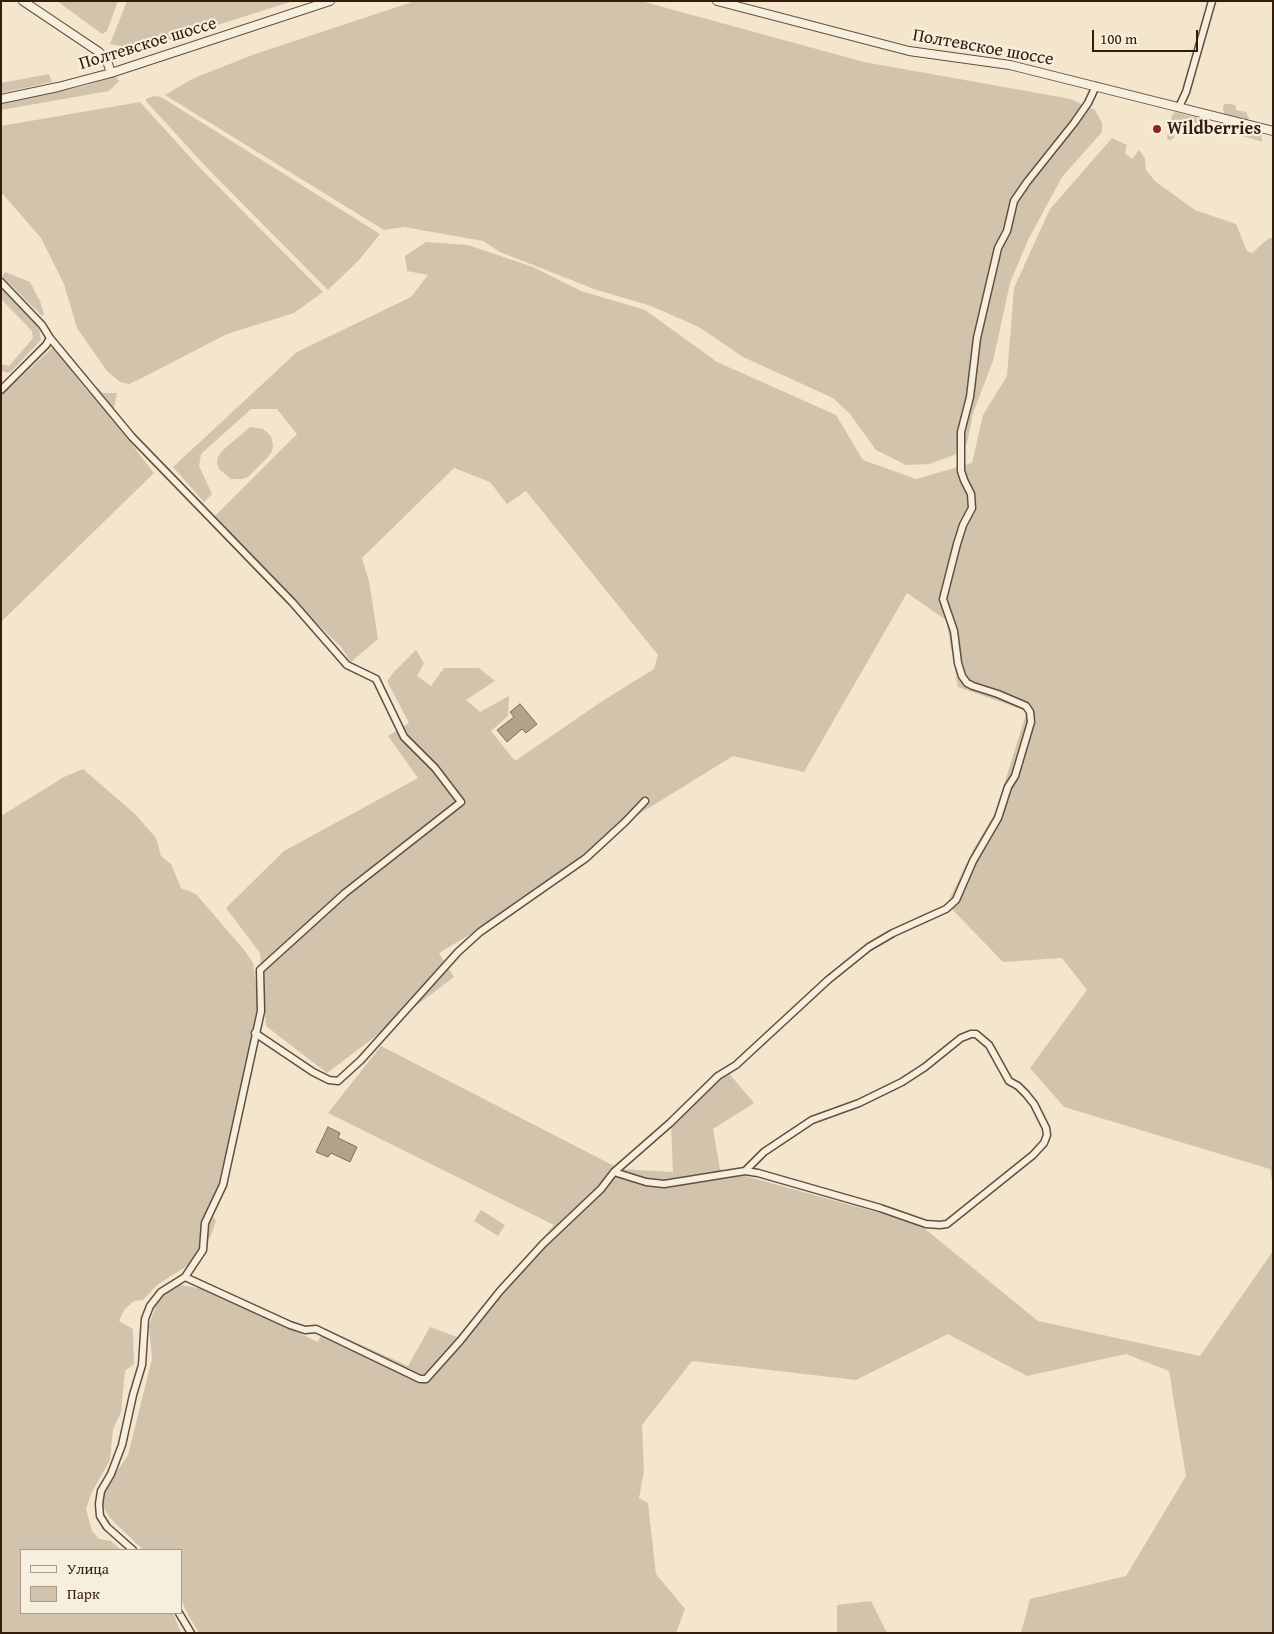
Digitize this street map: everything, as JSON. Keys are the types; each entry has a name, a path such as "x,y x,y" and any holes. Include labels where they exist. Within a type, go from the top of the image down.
{"street":[{"path":"23,1 99,52 107,61 111,72"},
{"name":"Полтевское шоссе","path":"1,98 58,87 111,72 330,1"},
{"name":"Полтевское шоссе","path":"717,1 909,52 1010,65 1273,131"},
{"path":"1179,107 1186,92 1212,1"},
{"path":"185,1277 290,1325 305,1330 316,1329 420,1378 426,1379 460,1341 500,1291 543,1244 601,1189 614,1172 670,1123 718,1076 736,1065 828,980 869,947 893,933 946,909 956,900 973,861 998,818 1008,787 1015,776 1031,722 1026,706 967,683 962,676 958,663 954,631 943,599 963,525 972,508 971,494 961,471 961,432 970,397 977,338 998,248 1006,231 1014,201 1074,123 1088,103 1096,86"},
{"path":"1,282 42,325 50,338 132,437 292,602 347,665 376,679 404,737 435,768 461,802 345,893 260,970 261,1011 223,1185 204,1223 203,1250 185,1277 161,1292 150,1306 145,1319 142,1365 122,1445 111,1474 101,1491 100,1516 107,1527 132,1549"},
{"path":"1,390 46,345 50,338"},
{"path":"255,1033 313,1072 329,1080 338,1081 361,1060 458,952 480,932 586,858 645,801"},
{"path":"614,1172 646,1182 664,1184 745,1171 780,1179 880,1208 926,1224 940,1225 947,1224 1033,1155 1047,1136 1046,1128 1034,1104 1026,1094 1018,1086 1009,1082 989,1045 976,1034 970,1034 961,1038 925,1067 902,1082 859,1103 812,1120 764,1152 745,1171"},
{"path":"180,1614 190,1633"}],"green space":[{"path":"57,1 118,1 107,31 102,34"},
{"path":"127,1 293,1 135,51 132,48 110,44"},
{"path":"415,1 641,1 864,62 1071,99 1095,110 1102,123 1102,132 1062,177 1028,240 1010,283 993,361 973,413 967,443 954,455 929,464 906,465 876,450 850,414 833,398 743,357 699,327 651,306 594,289 500,252 483,241 404,227 384,230 165,95 194,78 255,54"},
{"path":"49,74 52,82 1,93 1,83"},
{"path":"115,76 119,81 109,91 1,110 1,103 85,86"},
{"path":"154,96 161,97 380,234 359,260 328,290 207,168 146,101 146,99"},
{"path":"140,102 200,168 323,292 294,313 227,334 129,384 120,382 107,371 77,328 64,284 41,238 1,192 1,126"},
{"path":"1224,104 1232,104 1236,106 1236,110 1246,112 1249,118 1246,122 1261,132 1262,141 1221,130 1219,125 1225,116"},
{"path":"1175,112 1206,120 1207,126 1181,120 1175,130 1174,138 1168,140 1172,115"},
{"path":"1112,138 1127,145 1125,153 1132,159 1139,150 1145,158 1146,170 1156,182 1195,210 1236,224 1247,251 1252,253 1269,238 1273,238 1273,1188 1270,1169 1064,1107 1030,1068 1087,990 1062,958 1003,962 947,904 974,848 995,813 1027,711 958,687 946,620 907,593 804,772 733,756 639,814 559,881 439,953 454,977 327,1073 266,1026 260,953 226,908 284,851 418,778 388,736 409,723 387,681 416,650 424,663 417,676 431,686 444,668 479,668 495,681 466,700 480,712 509,696 508,716 491,731 515,761 601,702 654,669 658,655 526,491 507,504 490,482 454,468 362,558 369,581 378,639 351,662 341,647 293,600 215,516 297,434 277,409 251,409 201,454 199,466 212,494 204,502 173,467 297,352 411,297 428,275 407,271 405,256 426,242 468,245 533,267 581,291 645,310 717,362 836,415 863,460 916,479 972,463 983,415 1007,376 1014,288 1050,209"},
{"path":"5,272 30,282 40,301 44,314 42,316 2,276"},
{"path":"1,289 39,328 41,340 10,373 1,371 1,364 9,366 33,338 32,331 1,299"},
{"path":"53,347 88,392 97,387 103,393 117,393 114,408 107,412 154,473 1,622 1,396"},
{"path":"250,427 263,429 271,436 272,451 248,477 231,479 219,469 218,457 222,451"},
{"path":"83,769 136,815 156,838 161,856 171,864 181,888 196,894 245,951 253,963 257,992 257,1008 246,1068 217,1192 210,1210 216,1221 210,1238 193,1262 157,1285 143,1300 134,1301 124,1310 119,1321 133,1329 134,1364 125,1371 121,1412 113,1429 110,1460 91,1494 86,1509 92,1531 99,1539 111,1541 120,1549 20,1549 20,1614 173,1614 181,1633 1,1633 1,816 64,777"},
{"path":"381,1046 620,1169 673,1172 671,1122 727,1071 754,1103 713,1129 720,1169 919,1224 1038,1321 1200,1356 1273,1251 1273,1633 1021,1633 1030,1599 1126,1576 1186,1476 1169,1371 1126,1354 1027,1376 948,1334 856,1380 692,1361 642,1425 644,1471 639,1498 648,1503 656,1574 685,1609 676,1633 199,1633 182,1601 182,1549 142,1549 109,1517 102,1504 106,1488 128,1455 152,1359 149,1326 157,1301 176,1284 208,1290 318,1342 324,1328 408,1366 430,1327 457,1337 554,1225 328,1113"},
{"path":"481,1210 505,1225 498,1236 474,1221"},
{"path":"871,1601 887,1633 837,1633 837,1605"}],"shaded area":[{"path":"520,704 537,724 526,733 522,729 507,742 497,730 514,717 510,712"},
{"path":"328,1127 340,1133 338,1138 357,1147 350,1162 331,1153 328,1157 316,1152"}],"place":[{"name":"Wildberries","path":"1157,129"}]}
